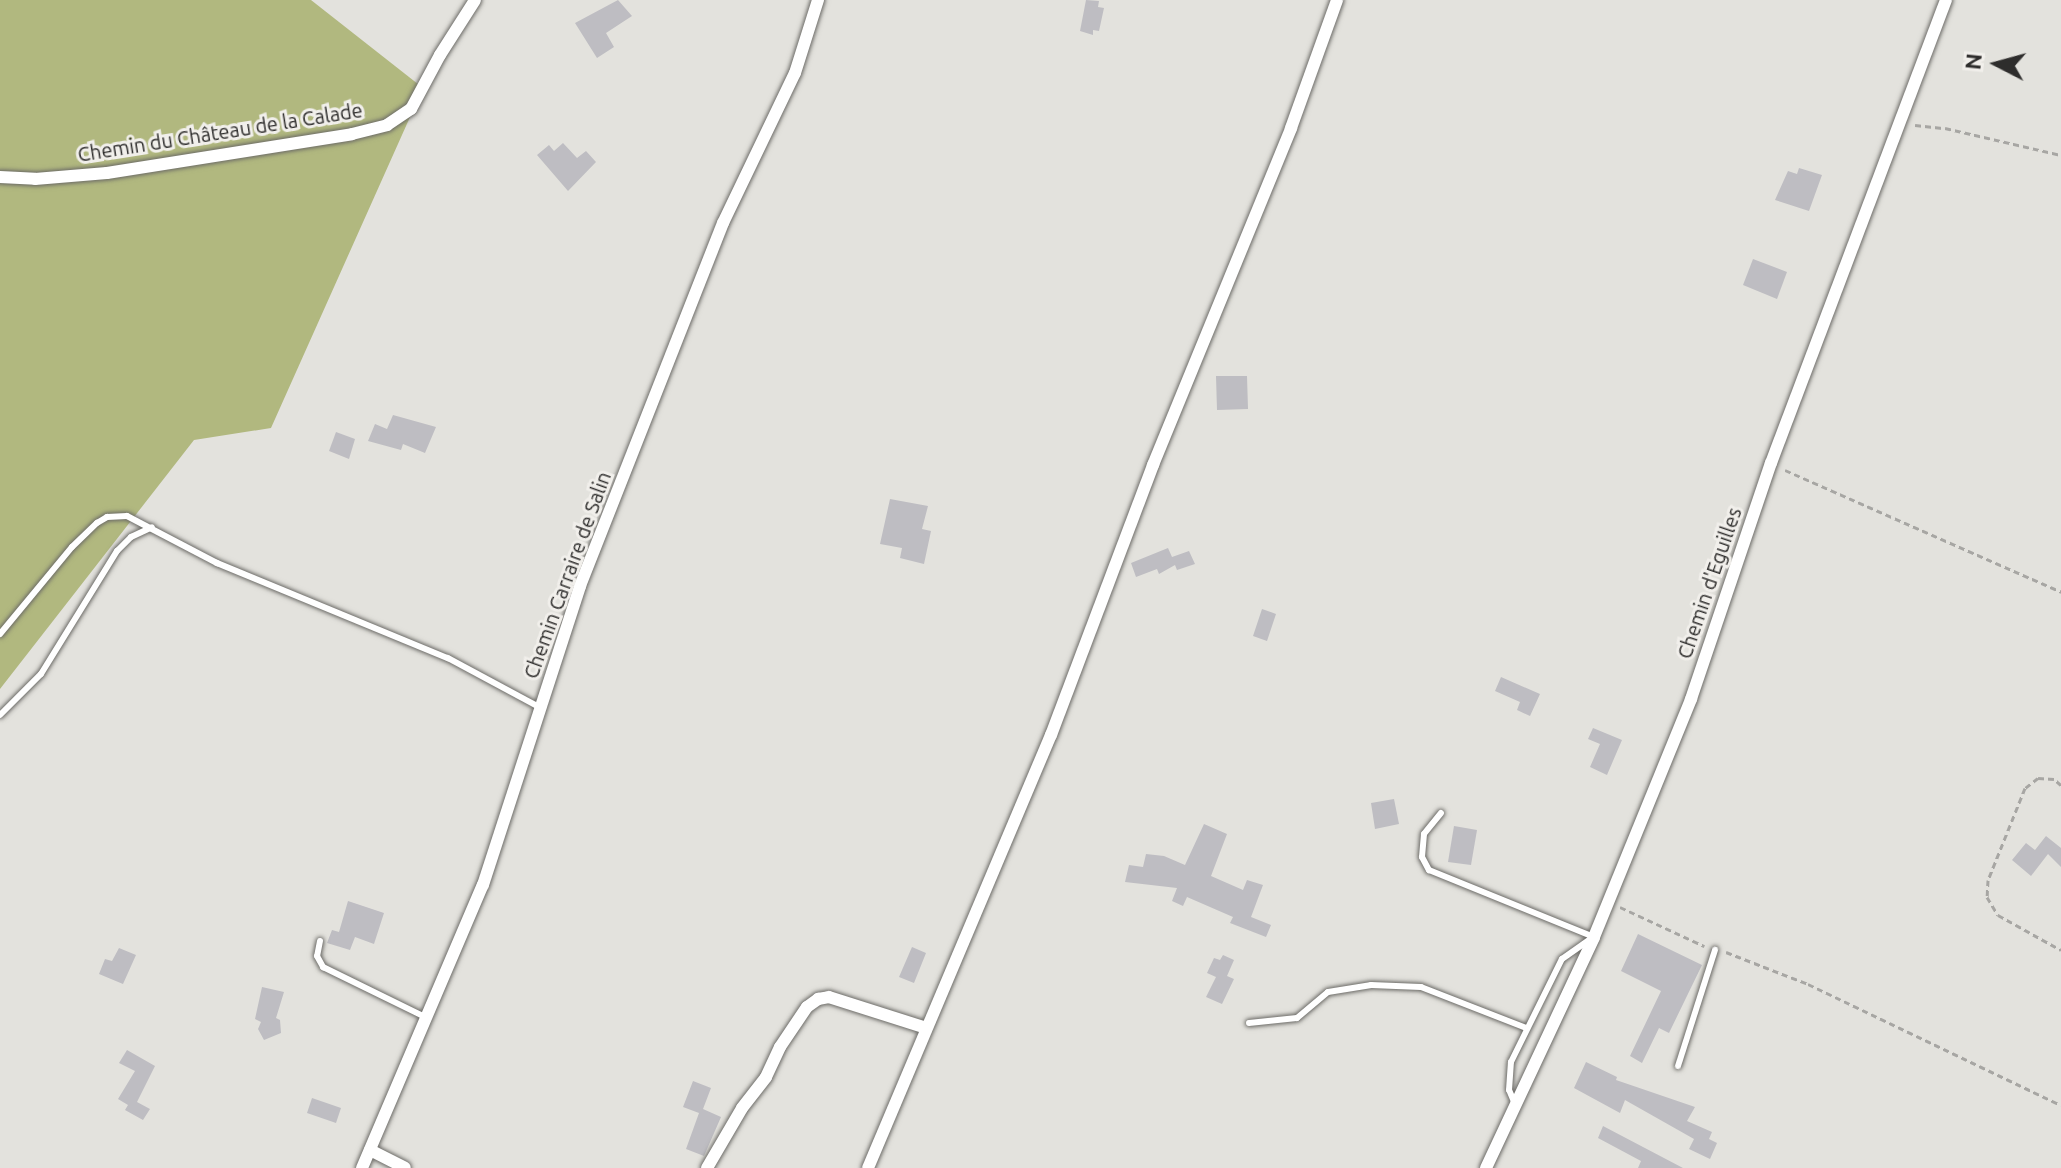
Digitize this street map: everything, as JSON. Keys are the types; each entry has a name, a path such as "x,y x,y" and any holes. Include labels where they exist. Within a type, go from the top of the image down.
{"street":[{"name":"Chemin du Château de la Calade","path":"0,177 35,179 107,173 352,134 387,125 411,109 475,0"},
{"name":"Chemin Carraire de Salin","path":"362,1168 483,885 580,586 723,223 795,73 818,0"},
{"path":"868,1168 926,1028 996,873 1153,465 1291,128 1337,0"},
{"name":"Chemin d'Eguilles","path":"1486,1168 1594,937 1691,699 1771,463 1946,0"},
{"path":"707,1168 742,1108 766,1077 780,1047 807,1007 818,999 829,997 926,1028"},
{"path":"370,1150 405,1168"}],"lane":[{"path":"0,634 72,547 97,523 116,515 152,527 217,563 448,658 541,708"},
{"path":"0,715 41,674 117,551 131,537 152,527"},
{"path":"1441,813 1424,834 1422,857 1429,870 1594,937"},
{"path":"1515,1104 1509,1090 1511,1062 1526,1028 1562,959 1594,937"},
{"path":"320,941 317,956 323,967 425,1017"},
{"path":"1678,1066 1715,950"},
{"path":"1249,1023 1297,1018 1328,992 1371,985 1421,987 1526,1028"}],"path":[{"path":"1899,124 1945,128 2061,155"},
{"path":"1771,463 2061,592"},
{"path":"2061,785 2054,779 2038,778 2025,788 1988,880 1987,897 1998,915 2061,950"},
{"path":"1608,901 1715,950 1736,954 1808,984 2061,1105"}],"green space":[{"path":"0,0 311,0 423,88 271,428 194,440 0,689"}],"building":[{"path":"618,0 632,16 606,33 614,47 597,58 575,23"},
{"path":"1086,0 1099,1 1098,7 1104,8 1099,31 1093,30 1093,35 1080,31"},
{"path":"563,143 577,158 586,151 596,162 568,191 537,155 549,145 554,151"},
{"path":"1799,168 1822,175 1809,211 1775,200 1788,171 1797,174"},
{"path":"1753,259 1787,272 1777,299 1743,285"},
{"path":"1216,376 1247,376 1248,409 1217,410"},
{"path":"393,415 436,427 425,453 403,444 401,450 368,441 375,424 387,429"},
{"path":"336,432 355,439 349,459 329,451"},
{"path":"890,499 928,506 922,529 931,531 924,564 900,558 902,548 880,544"},
{"path":"1168,548 1172,557 1189,551 1195,564 1177,570 1175,565 1159,574 1157,569 1136,577 1131,563"},
{"path":"1262,609 1276,614 1267,641 1253,636"},
{"path":"1501,677 1540,694 1530,716 1517,710 1520,702 1495,691"},
{"path":"1593,728 1622,740 1607,775 1590,767 1600,744 1588,739"},
{"path":"1394,799 1399,824 1375,829 1371,803"},
{"path":"1204,824 1227,834 1211,876 1243,890 1247,880 1263,885 1251,917 1271,925 1266,937 1230,923 1233,917 1187,897 1183,906 1172,901 1177,888 1125,882 1129,865 1143,867 1146,854 1164,856 1185,865"},
{"path":"1454,826 1477,830 1471,865 1448,862"},
{"path":"2046,836 2061,848 2061,867 2048,854 2031,876 2012,860 2026,843 2035,850"},
{"path":"348,901 384,913 374,944 355,937 350,950 327,943 332,930 339,932"},
{"path":"1638,934 1702,965 1669,1033 1659,1028 1642,1063 1630,1056 1661,991 1621,971"},
{"path":"912,947 926,953 914,983 899,977"},
{"path":"119,948 136,955 123,984 99,974 105,959 112,961"},
{"path":"1223,955 1234,960 1227,976 1234,979 1222,1004 1206,997 1216,977 1207,973 1214,958 1220,960"},
{"path":"262,987 284,992 276,1018 280,1020 281,1033 264,1040 258,1029 261,1022 255,1019"},
{"path":"127,1050 155,1066 137,1102 150,1109 143,1120 125,1110 128,1105 118,1099 135,1071 119,1063"},
{"path":"1586,1062 1617,1077 1616,1080 1695,1107 1687,1121 1712,1132 1709,1139 1717,1143 1710,1159 1689,1149 1694,1139 1625,1100 1620,1113 1574,1088"},
{"path":"693,1081 711,1088 703,1109 721,1117 704,1156 686,1149 699,1113 683,1107"},
{"path":"312,1098 341,1108 336,1123 307,1113"},
{"path":"1603,1126 1683,1168 1638,1168 1641,1161 1598,1138"}]}
